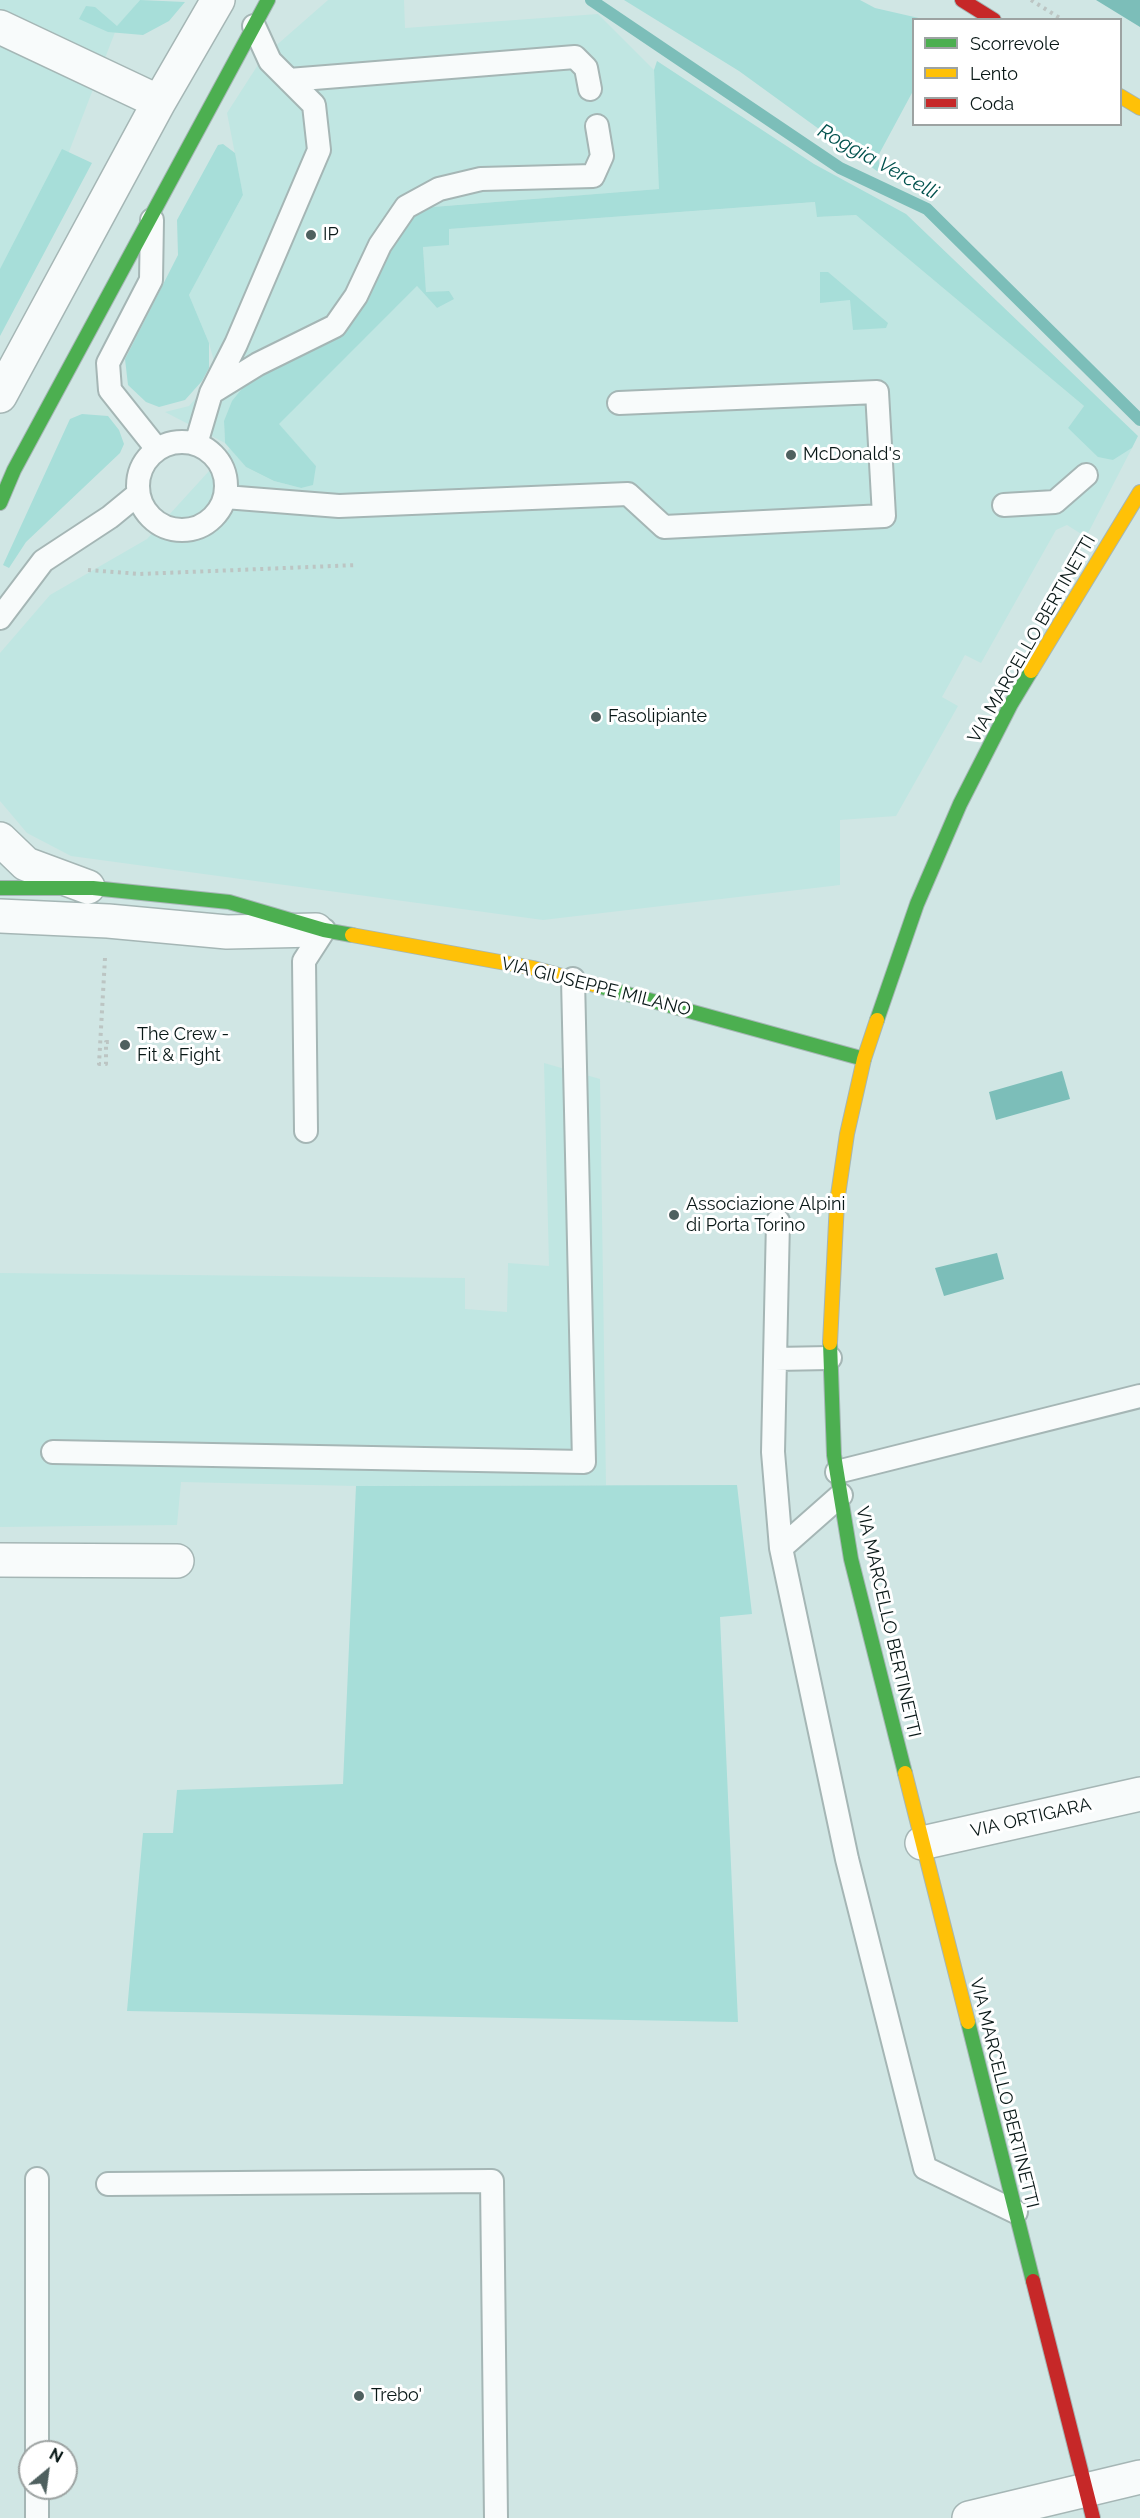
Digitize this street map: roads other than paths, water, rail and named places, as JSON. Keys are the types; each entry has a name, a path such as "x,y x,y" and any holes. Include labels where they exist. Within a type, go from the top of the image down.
{"street":[{"path":"0,396 159,102 218,0"},
{"path":"0,503 14,470 268,0"},
{"path":"962,0 991,18"},
{"path":"0,27 159,102"},
{"path":"1122,97 1140,108"},
{"name":"VIA MARCELLO BERTINETTI","path":"1090,2504 851,1559 837,1472 829,1329 837,1202 847,1134 864,1059 917,904 960,804 1011,704 1140,492"},
{"path":"0,839 26,864 93,888"},
{"name":"VIA GIUSEPPE MILANO","path":"0,888 93,888 229,902 324,930 533,968 864,1059"},
{"name":"VIA GIUSEPPE MILANO","path":"0,916 108,921 227,932 324,930"},
{"path":"0,1560 177,1561"},
{"name":"VIA ORTIGARA","path":"922,1843 1140,1794"},
{"path":"969,2518 1090,2504 1140,2477"}],"lane":[{"path":"196,444 210,393 236,344 319,150 314,105 270,61 254,26"},
{"path":"289,80 575,57 586,68 590,89"},
{"path":"210,393 258,364 335,327 356,296 380,245 406,207 439,189 481,179 593,176 602,156 597,126"},
{"path":"153,213 151,280 108,363 110,390 157,449"},
{"path":"225,497 339,506 628,494 664,528 884,516 877,392 619,403"},
{"path":"175,442 196,444 213,455 222,468 226,482 225,497 219,511 208,522 195,528 179,530 165,526 152,518 143,507 138,494 138,480 142,467 157,449 175,442"},
{"path":"1004,505 1055,502 1086,475"},
{"path":"0,618 44,561 110,517 138,494"},
{"path":"306,1131 304,961 324,930"},
{"path":"53,1452 584,1462 573,979"},
{"path":"778,1221 773,1452 781,1548 847,1859 925,2168 1016,2212"},
{"path":"775,1359 830,1358"},
{"path":"837,1472 1140,1396"},
{"path":"781,1548 841,1495"},
{"path":"37,2180 37,2440"},
{"path":"108,2184 492,2181 496,2518"},
{"path":"37,2500 37,2518"}],"waterway":[{"name":"Roggia Vercelli","path":"591,0 840,168 927,209 1140,420"}],"place":[{"name":"IP","path":"311,235"},
{"name":"McDonald's","path":"791,455"},
{"name":"Fasolipiante","path":"596,717"},
{"name":"The Crew - Fit & Fight","path":"125,1045"},
{"name":"Associazione Alpini di Porta Torino","path":"674,1215"},
{"name":"Trebo'","path":"359,2396"}]}
